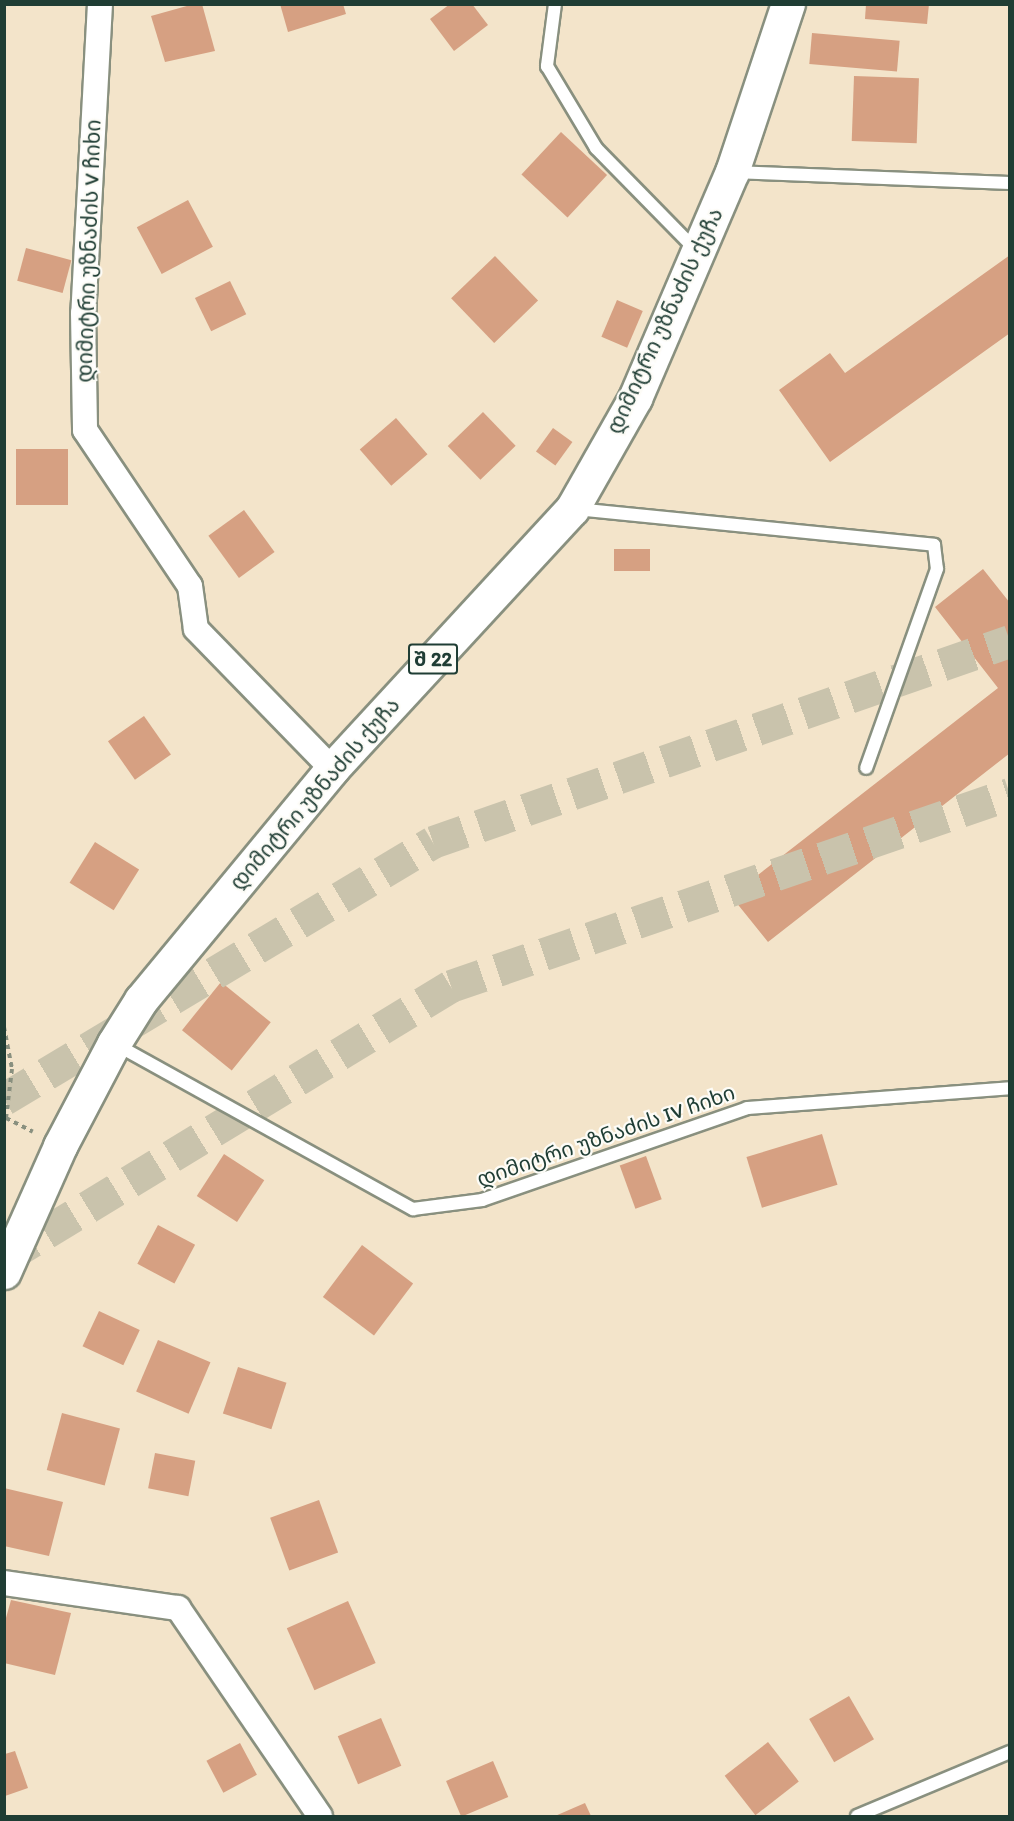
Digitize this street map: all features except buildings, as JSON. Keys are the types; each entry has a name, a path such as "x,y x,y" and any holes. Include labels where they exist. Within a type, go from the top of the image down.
{"main road":[{"name":"დიმიტრი უზნაძის ქუჩა","path":"4,1272 60,1146 114,1043 141,1000 332,769 572,509 635,398 732,172 788,4"}],"street":[{"name":"დიმიტრი უზნაძის V ჩიხი","path":"100,4 83,313 85,430 190,586 196,629 332,769"},
{"path":"4,1583 178,1608 320,1816"}],"lane":[{"path":"555,4 547,66 596,148 697,252"},
{"path":"732,172 1010,183"},
{"path":"572,509 934,545 937,569 866,768"},
{"name":"დიმიტრი უზნაძის IV ჩიხი","path":"114,1043 412,1209 482,1200 747,1108 1010,1088"},
{"path":"857,1816 1010,1752"}],"path":[{"path":"4,1027 12,1069 6,1118 60,1146"}],"tunnel":[{"path":"4,1099 433,842 1010,641"},
{"path":"4,1258 451,986 1010,794"}]}
